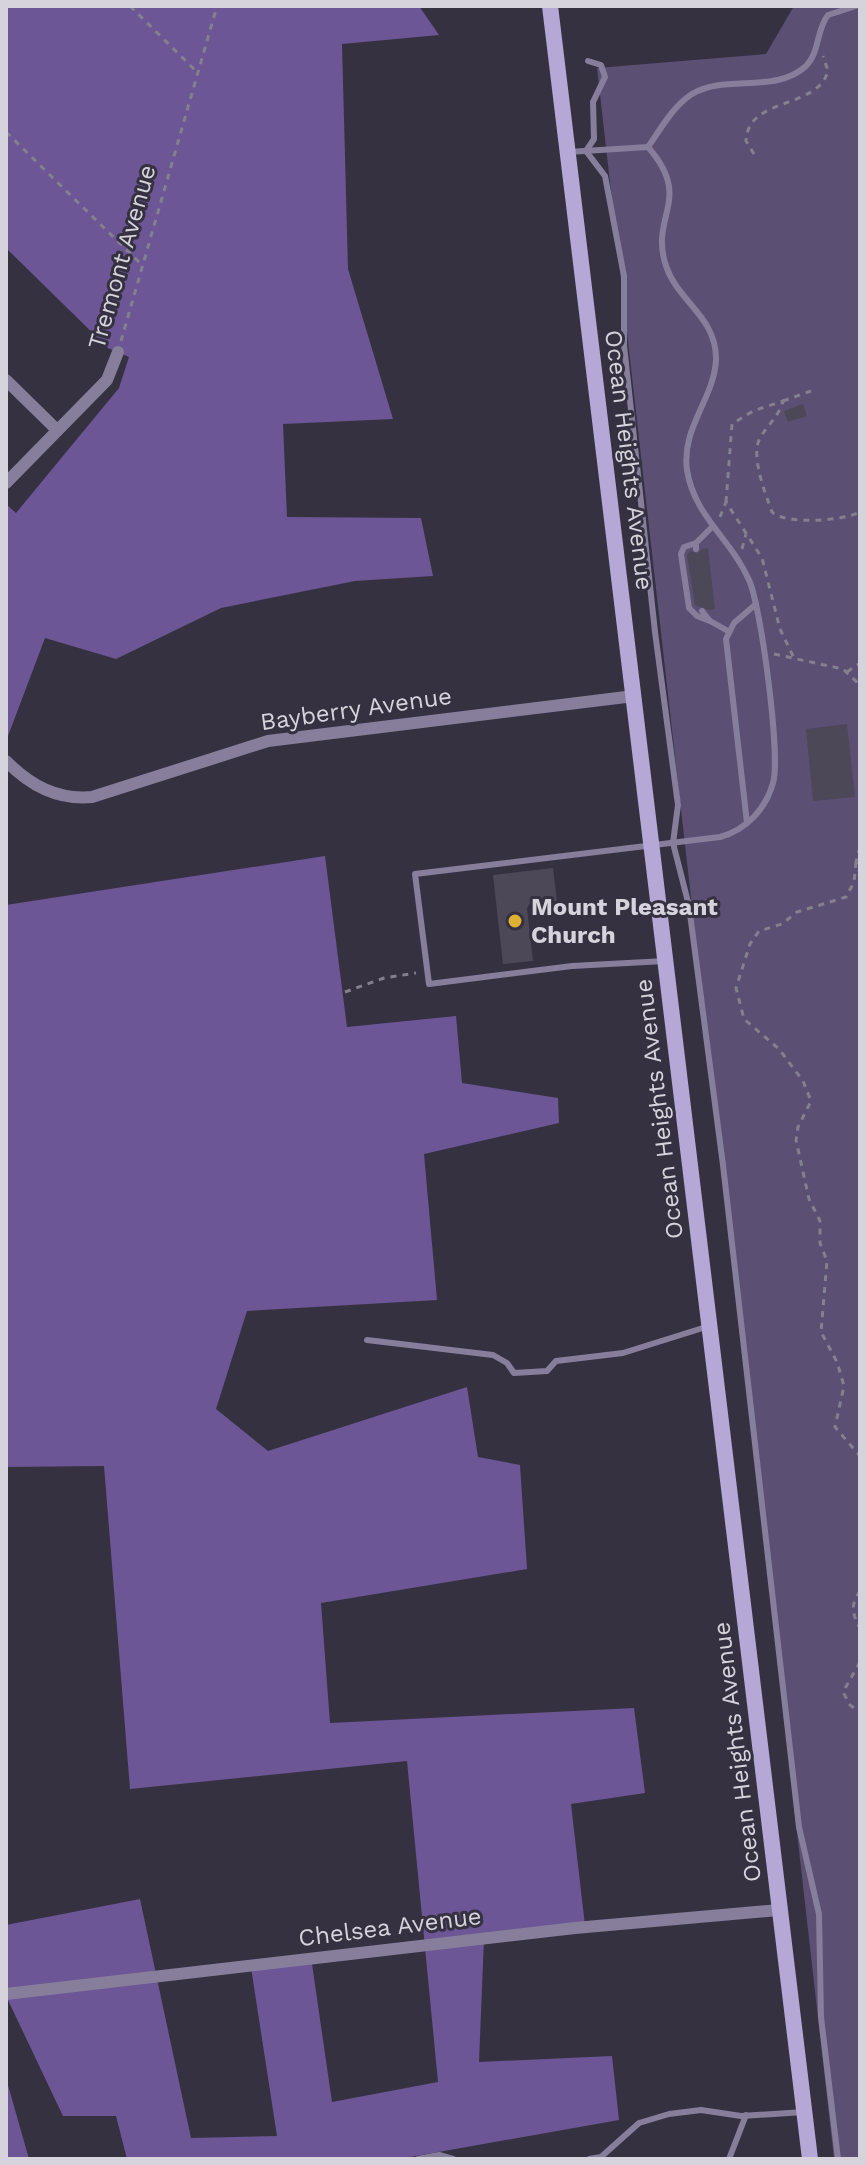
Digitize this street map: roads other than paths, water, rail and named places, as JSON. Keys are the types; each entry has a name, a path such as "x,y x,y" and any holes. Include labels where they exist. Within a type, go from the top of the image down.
{"main road":[{"name":"Ocean Heights Avenue","path":"550,6 810,2159"}],"street":[{"name":"Tremont Avenue","path":"6,483 107,380 118,352"},
{"path":"6,380 57,430"},
{"name":"Bayberry Avenue","path":"6,761 44,790 64,796 92,797 268,741 634,696"},
{"name":"Chelsea Avenue","path":"6,1994 544,1931 779,1910"}],"lane":[{"path":"648,147 678,106 691,95 707,88 790,75 808,63 828,15 856,6"},
{"path":"586,151 594,139 593,102 605,77 601,65 588,61"},
{"path":"568,152 648,147"},
{"path":"648,147 661,163 671,184 662,242 667,269 704,318 715,348 713,381 691,427 686,461 696,501 743,569 756,604 775,774 769,795 747,824 720,837 415,874 429,984 572,966 666,961"},
{"path":"586,151 605,176 624,276 624,345 655,632 678,805 673,843 689,906 723,1165 799,1827 807,1873 819,1914 821,2017 838,2159"},
{"path":"714,530 696,546 684,547 681,554 689,608 728,631"},
{"path":"747,824 727,653 728,631 756,604"},
{"path":"702,611 710,621"},
{"path":"367,1340 493,1355 507,1363 514,1373 547,1371 556,1361 623,1353 710,1326"},
{"path":"589,2159 601,2158 639,2123 669,2114 701,2110 746,2115 804,2112"},
{"path":"729,2159 746,2115"},
{"path":"418,2159 439,2155 453,2159"}],"place":[{"name":"Mount Pleasant Church","path":"515,921"}]}
